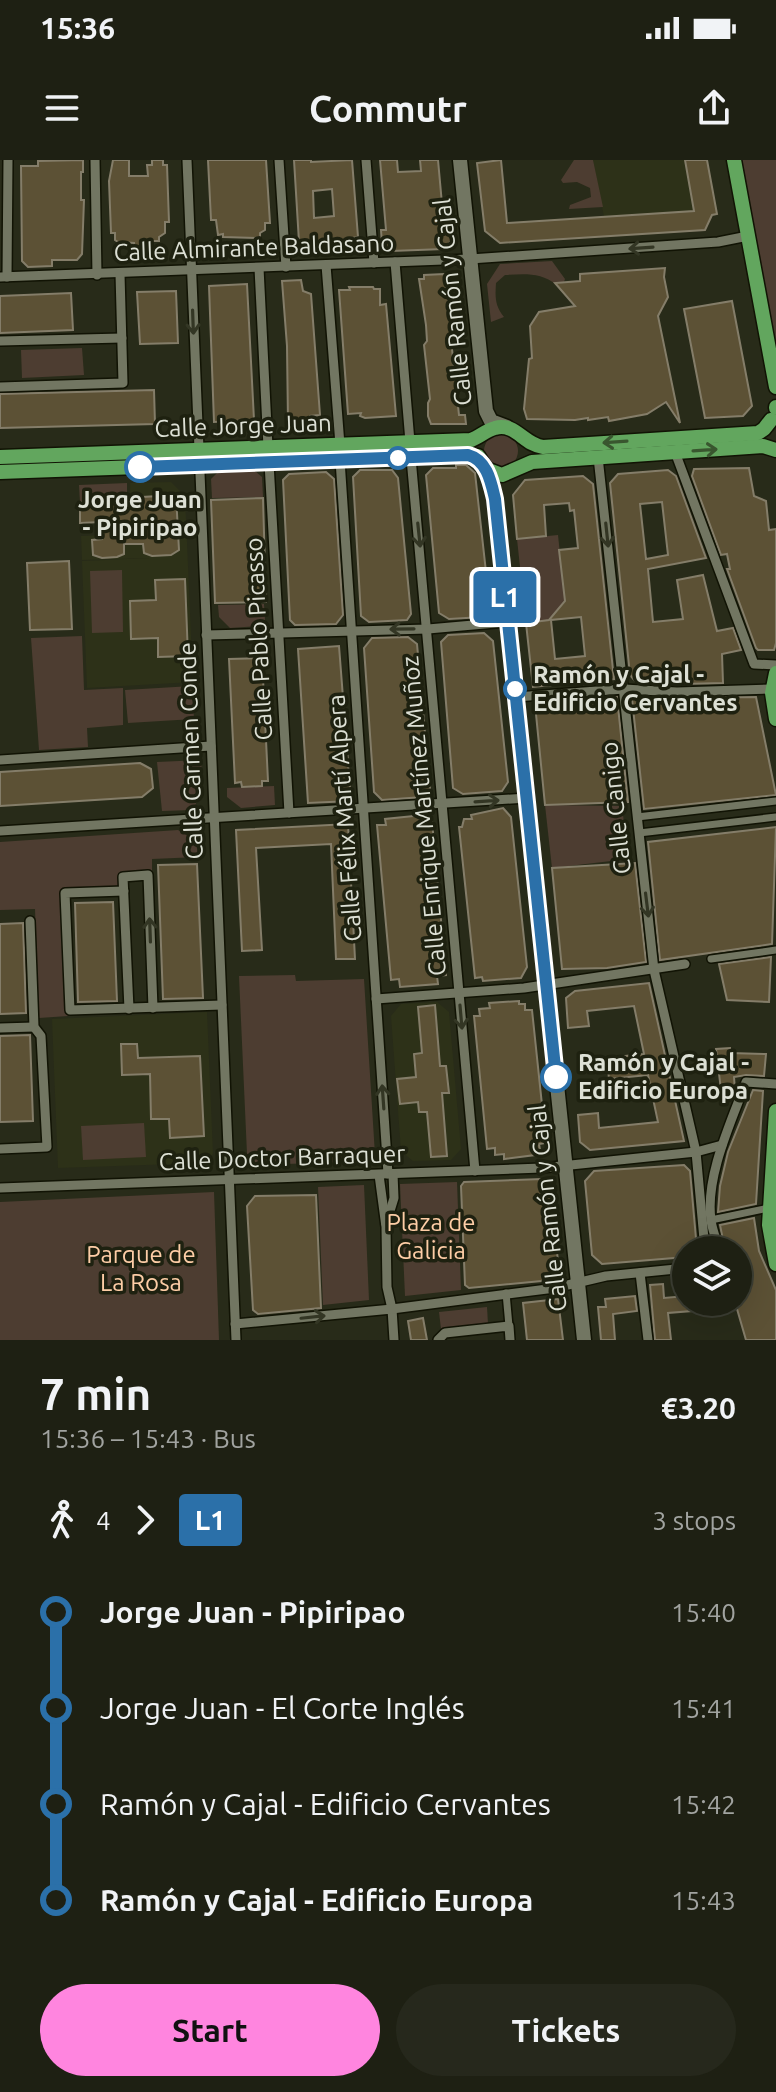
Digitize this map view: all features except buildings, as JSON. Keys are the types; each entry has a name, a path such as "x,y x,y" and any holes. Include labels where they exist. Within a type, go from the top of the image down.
{"main road":[{"name":"Calle Ramón y Cajal","path":"460,160 486,411 491,421 507,427"},
{"path":"734,160 776,387"},
{"path":"522,438 525,456 514,471 498,474 482,465 478,445 486,432 494,428 507,427 532,445 543,447 755,433 764,429 775,410"},
{"path":"775,410 770,433 776,449"},
{"name":"Calle Jorge Juan","path":"411,450 471,440 486,432"},
{"path":"495,499 500,482 532,462 763,446 776,449"},
{"name":"Calle Jorge Juan","path":"0,472 199,458 411,450 474,456 482,465"},
{"name":"Calle Jorge Juan","path":"0,457 199,458"},
{"name":"Calle Ramón y Cajal","path":"482,465 491,481 495,499 584,1340"},
{"path":"776,673 773,694 776,719"},
{"path":"776,1111 770,1244 776,1264"}],"street":[{"path":"4,277 8,160"},
{"path":"95,160 97,275"},
{"name":"Calle Carmen Conde","path":"187,160 236,1340"},
{"path":"279,160 286,267"},
{"path":"366,160 374,263"},
{"name":"Calle Almirante Baldasano","path":"4,277 470,259 718,242 748,236"},
{"name":"Calle Enrique Martínez Muñoz","path":"395,262 475,1171"},
{"name":"Calle Félix Martí Alpera","path":"326,265 353,630 387,1174 394,1198 386,1227 387,1287 394,1340"},
{"name":"Calle Pablo Picasso","path":"259,268 289,813"},
{"path":"0,387 123,383 120,274"},
{"path":"0,341 122,338"},
{"path":"675,452 754,664 776,665"},
{"name":"Calle Canigo","path":"598,457 654,970 696,1152 704,1236"},
{"path":"206,635 428,629 507,622"},
{"path":"516,697 624,689 773,694"},
{"path":"0,760 211,746"},
{"path":"0,831 527,798"},
{"path":"637,817 776,801"},
{"path":"639,833 776,817"},
{"path":"129,1009 123,877 148,875 153,1008"},
{"path":"124,891 65,893 70,1010 222,1005"},
{"path":"0,1149 47,1147 41,1036 34,1027 30,921"},
{"path":"711,959 776,950"},
{"path":"376,999 546,984 685,964"},
{"path":"0,1028 34,1027"},
{"path":"715,1236 711,1191 722,1145 746,1082 776,1084"},
{"name":"Calle Doctor Barraquer","path":"0,1188 475,1171 696,1152 722,1145"},
{"path":"711,1220 771,1212"},
{"path":"235,1324 392,1309 555,1288 606,1276 672,1270"},
{"path":"640,1273 648,1340"},
{"path":"506,1293 510,1340"},
{"path":"438,1340 445,1333 509,1326"}],"shaded area":[{"path":"593,160 685,160 694,211 604,217"},
{"path":"171,482 185,496 193,682 87,688 82,561 150,558 82,560 81,536 131,534 130,483"},
{"path":"437,1002 449,1012 461,1149 451,1160 413,1161 401,1151 391,1016 401,1004"},
{"path":"207,1012 213,1154 204,1163 58,1168 52,1019"}],"green space":[{"path":"574,160 593,160 603,207 569,209 570,205 591,197 590,188 561,180"},
{"path":"735,160 776,160 776,387"},
{"path":"552,261 564,282 557,285 538,276 519,274 505,275 496,283 496,301 504,317 491,322 487,284 500,264"},
{"path":"82,348 84,375 22,378 21,350"},
{"path":"501,434 513,439 518,451 513,463 501,468 489,463 484,451 489,439"},
{"path":"255,471 262,477 263,497 212,498 211,479 218,472"},
{"path":"127,483 127,500 80,502 79,485"},
{"path":"558,535 565,601 549,620 526,623 517,539"},
{"path":"122,570 123,632 92,633 90,571"},
{"path":"264,604 265,620 259,626 230,628 219,617 218,605"},
{"path":"82,636 84,690 123,688 123,725 87,728 88,747 39,750 31,638"},
{"path":"192,686 194,719 128,723 125,690"},
{"path":"201,760 203,792 192,810 162,811 157,762"},
{"path":"274,786 275,805 241,808 227,797 227,788"},
{"path":"545,805 622,806 628,859 552,868"},
{"path":"178,830 196,841 198,857 152,859 152,871 118,873 119,889 63,892 68,1016 39,1018 35,909 0,910 0,842"},
{"path":"295,975 296,981 364,979 375,1155 371,1161 258,1165 247,1154 239,976"},
{"path":"144,1123 146,1157 83,1160 81,1126"},
{"name":"Plaza de Galicia","path":"457,1182 461,1290 405,1296 400,1184"},
{"name":"Plaza de Galicia","path":"364,1185 369,1300 323,1305 318,1187"},
{"name":"Parque de La Rosa","path":"214,1192 219,1340 0,1340 0,1202"},
{"path":"487,1307 488,1324 441,1329 439,1312"}],"bus line":[{"name":"L1","path":"140,467 468,455 474,456 486,469 495,499 556,1077"}],"place":[{"name":"Jorge Juan - Pipiripao","path":"140,467"},
{"name":"Ramón y Cajal - Edificio Cervantes","path":"515,689"},
{"name":"Ramón y Cajal - Edificio Europa","path":"556,1077"}]}
